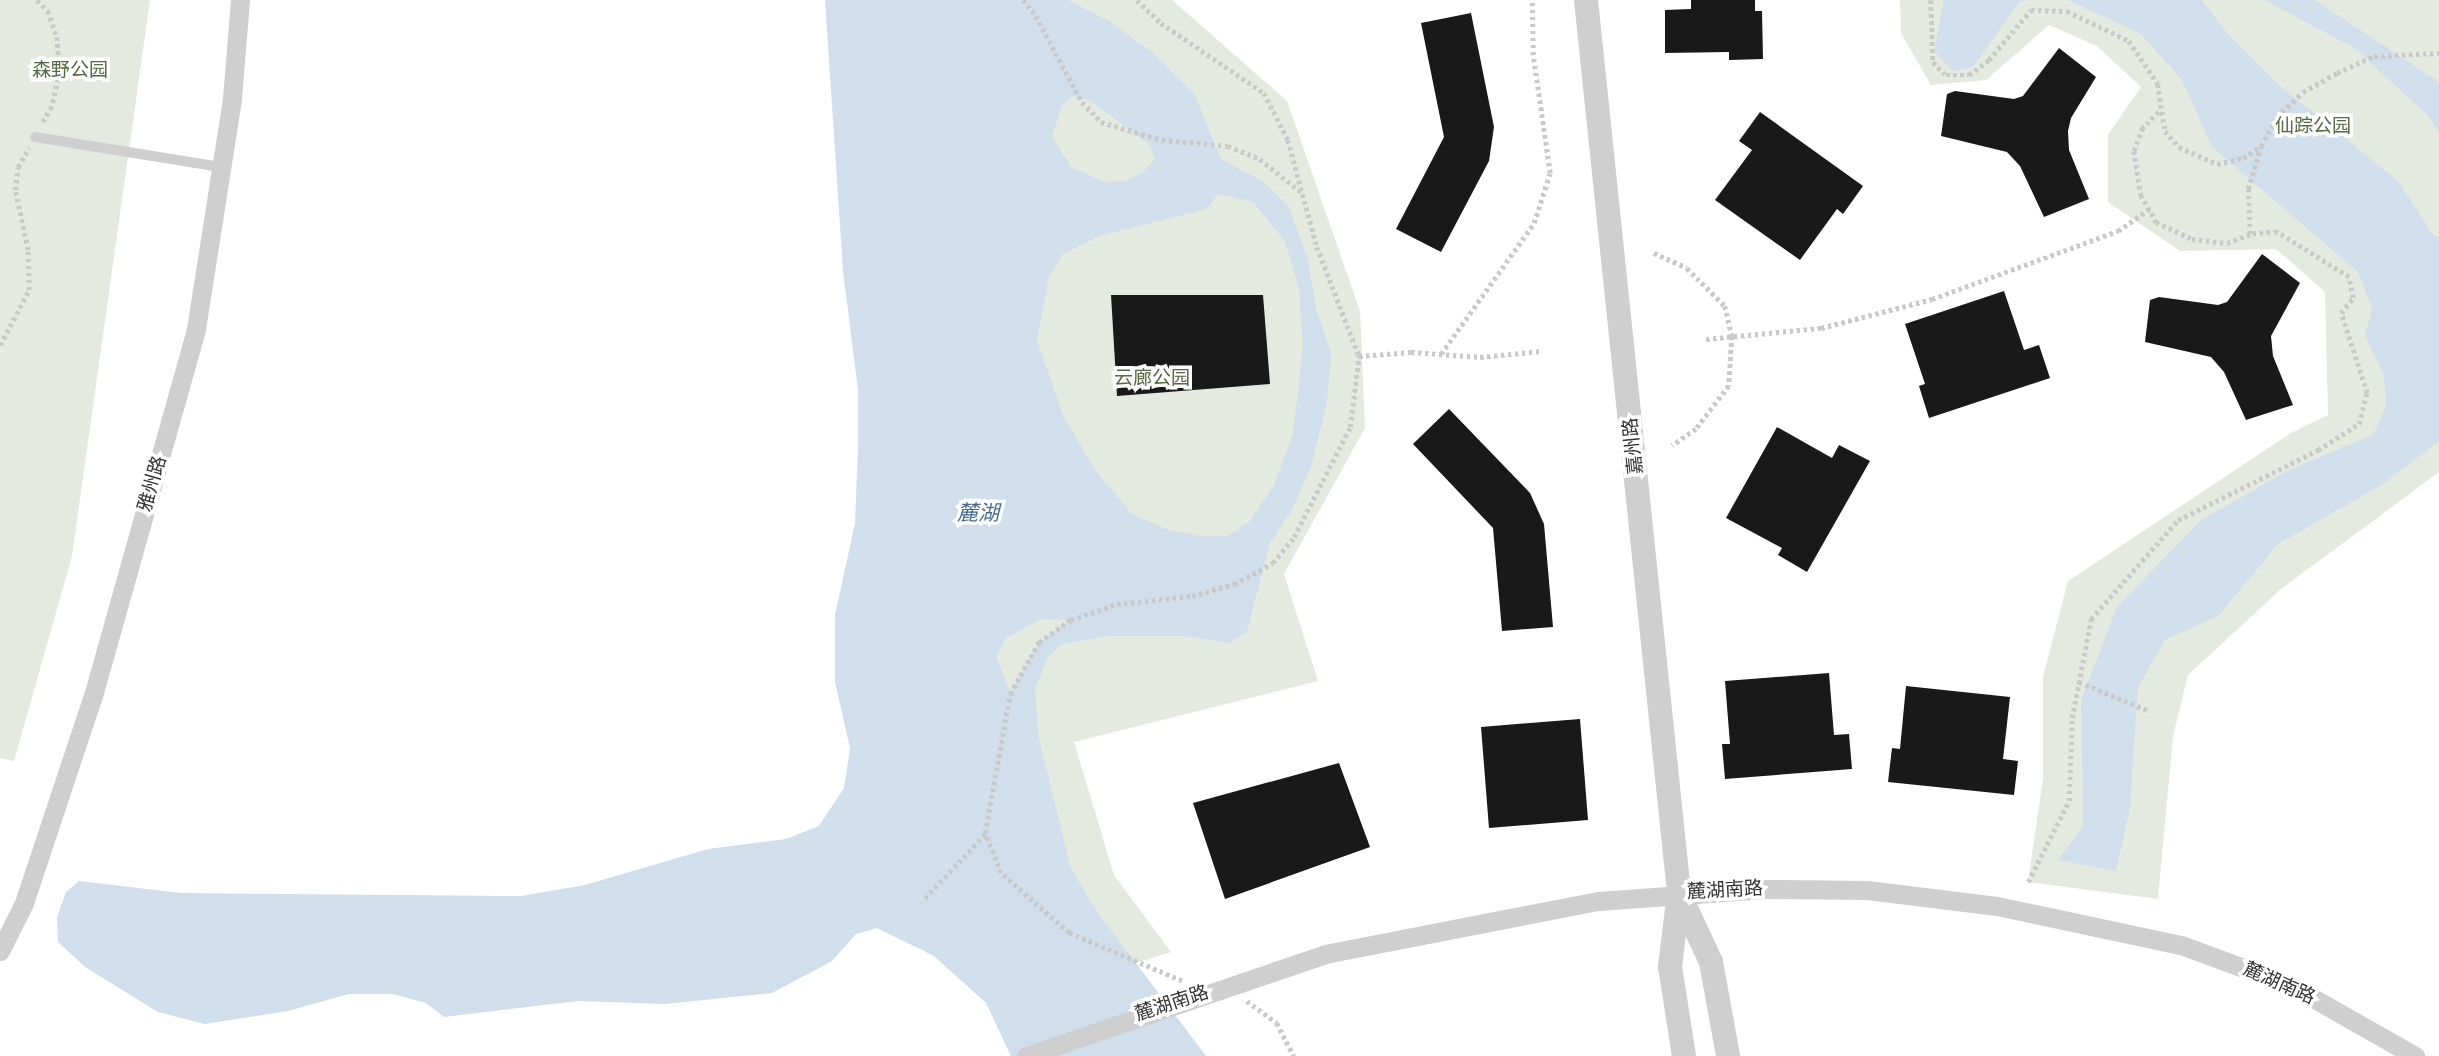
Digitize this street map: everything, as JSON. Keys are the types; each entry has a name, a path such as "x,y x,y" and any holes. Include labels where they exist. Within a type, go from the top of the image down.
{"street":[{"name":"雅州路","path":"0,951 24,903 93,696 196,329 221,166 240,0"},
{"name":"嘉州路","path":"1586,0 1679,893 1670,967 1684,1056"},
{"name":"麓湖南路","path":"1027,1056 1325,954 1480,920 1679,893 1867,890 1997,906 2119,929 2181,945 2290,985 2415,1056"},
{"name":"嘉州路","path":"1679,893 1711,962 1728,1056"}],"lane":[{"path":"35,137 221,166"}],"path":[{"path":"0,345 29,290 28,250 15,190 18,167 51,107 60,72 57,37 48,11 37,0"},
{"path":"1023,0 1036,16 1082,102 1101,122 1162,140 1228,146 1260,159 1303,193"},
{"path":"1137,0 1161,23 1265,93 1288,140 1317,247 1359,356 1350,427 1294,537 1273,563 1234,584 1192,596 1117,604 1071,620 1039,642 1010,694 985,833 1001,873 1069,933 1191,984"},
{"path":"1441,355 1534,223 1550,173 1533,55 1532,0"},
{"path":"1931,0 1933,62 1946,75 1969,75 1989,60 2031,10 2067,11 2129,41 2158,84 2159,113 2165,131 2179,147 2217,164 2243,158 2261,146"},
{"path":"2250,234 2248,189 2261,146 2277,117 2303,92 2374,56 2439,53"},
{"path":"2028,882 2069,801 2071,718 2091,618 2178,520 2318,450 2359,424 2367,393 2340,313 2353,298 2349,277 2277,232 2250,234 2227,243 2192,239 2156,222 2141,195 2134,151 2143,128 2159,113"},
{"path":"1706,339 1821,328 1932,299 2118,231 2149,209"},
{"path":"1654,253 1686,268 1725,306 1732,336 1729,386 1696,429 1672,446"},
{"path":"1359,356 1480,357 1541,351"},
{"path":"2079,682 2147,710"},
{"path":"925,898 985,833"},
{"path":"1242,998 1278,1023 1294,1056"}],"green space":[{"name":"森野公园","path":"0,0 150,0 72,556 14,761 0,758"},
{"name":"云廊公园","path":"928,0 1172,0 1287,101 1360,311 1365,428 1284,574 1318,681 1074,742 1114,875 1171,952 1033,996 954,913"},
{"name":"仙踪公园","path":"1900,0 2439,0 2439,472 2281,589 2188,675 2173,736 2158,899 2028,882 2043,779 2043,677 2068,581 2291,433 2328,415 2325,292 2276,249 2180,251 2108,202 2108,135 2141,87 2097,46 2049,25 1986,80 1931,85 1901,33"}],"water":[{"name":"麓湖","path":"825,0 1068,0 1109,21 1152,52 1194,93 1221,159 1262,181 1288,205 1308,260 1316,308 1331,353 1327,403 1311,466 1292,510 1270,543 1247,631 1230,643 1183,636 1111,636 1062,644 1047,658 1035,690 1039,739 1071,869 1096,910 1206,1056 1011,1056 986,1003 934,956 877,928 856,934 832,961 772,993 665,1004 578,1001 444,1017 426,1003 393,994 349,994 288,1011 205,1024 158,1012 85,967 58,942 57,917 66,892 79,881 181,893 521,896 585,885 708,849 786,839 819,826 844,788 850,748 835,682 835,615 855,523 858,446 858,390 843,271","holes":["1072,96 1089,100 1149,144 1155,159 1143,172 1126,181 1104,182 1071,167 1052,137 1062,105","1218,194 1253,202 1285,241 1299,288 1303,347 1293,434 1273,487 1249,522 1228,536 1200,536 1171,531 1132,514 1095,470 1063,415 1037,340 1049,276 1063,254 1099,236 1207,209","1041,619 1070,620 1039,642 1010,693 996,656 1006,638"]},
{"path":"1944,0 2032,0 2020,1 1973,67 1953,71 1934,51"},
{"path":"2068,0 2202,0 2227,33 2280,86 2398,181 2434,236 2439,237 2439,441 2381,485 2278,544 2219,615 2165,640 2138,687 2130,808 2116,871 2058,860 2083,826 2081,700 2117,607 2200,521 2287,471 2373,435 2386,406 2384,376 2365,336 2372,308 2358,272 2212,147 2182,80 2141,34"},
{"path":"2265,0 2315,0 2439,82 2439,134 2429,117 2356,49"}],"building":[{"path":"1691,0 1755,0 1755,11 1762,11 1763,59 1729,60 1729,52 1665,53 1665,10 1691,9"},
{"path":"1471,13 1494,127 1489,161 1441,252 1396,229 1444,137 1421,23"},
{"path":"2059,48 2096,77 2071,118 2068,131 2069,150 2089,199 2044,217 2020,166 2007,152 1941,136 1947,94 1955,91 2014,99 2023,96"},
{"path":"1760,112 1863,186 1843,214 1837,209 1800,260 1715,200 1752,150 1739,141"},
{"path":"2262,254 2300,283 2271,336 2273,356 2293,405 2246,420 2224,372 2211,357 2145,342 2150,300 2159,297 2218,305 2227,302"},
{"path":"2004,291 2024,350 2039,345 2050,378 1929,418 1919,386 1925,384 1905,324"},
{"path":"1111,295 1263,295 1270,384 1117,396"},
{"path":"1449,409 1530,493 1544,524 1553,627 1502,631 1493,528 1413,444"},
{"path":"1777,427 1832,458 1839,445 1870,461 1807,572 1778,555 1782,548 1726,518"},
{"path":"1829,673 1834,735 1849,734 1852,769 1725,779 1722,744 1730,744 1725,681"},
{"path":"1906,686 2010,697 2003,759 2018,761 2014,795 1888,782 1892,748 1900,749"},
{"path":"1580,719 1588,820 1489,828 1481,727"},
{"path":"1339,763 1370,847 1225,899 1193,803"}]}
